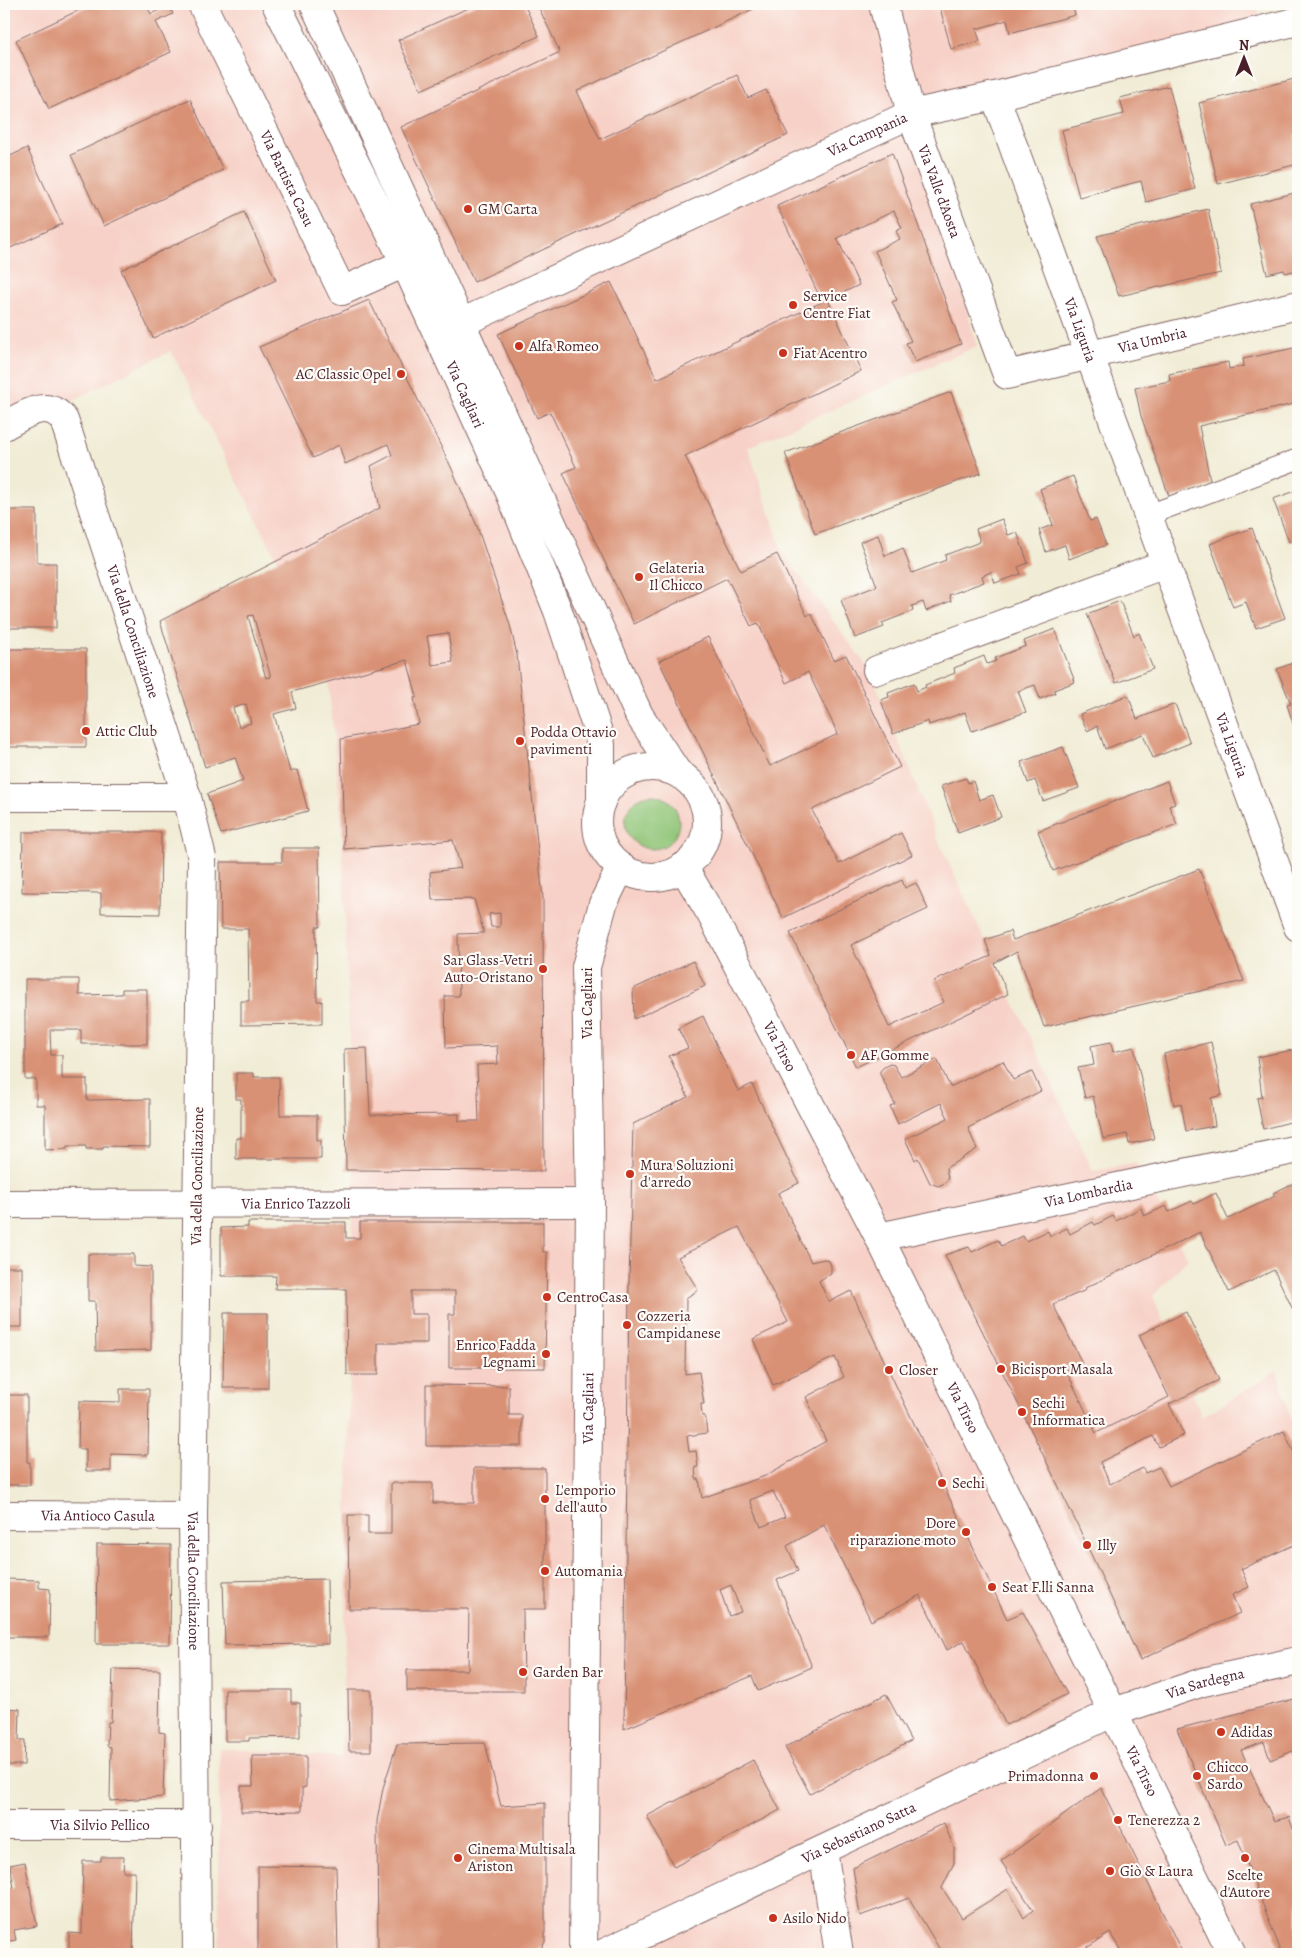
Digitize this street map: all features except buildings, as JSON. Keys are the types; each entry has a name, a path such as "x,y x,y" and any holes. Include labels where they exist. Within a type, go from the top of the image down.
{"street":[{"name":"Via Battista Casu","path":"202,4 342,291 406,263"},
{"name":"Via Cagliari","path":"276,4 406,263 511,495 558,611 601,745 601,802"},
{"name":"Via Cagliari","path":"314,4 639,715 676,772"},
{"name":"Via Valle d'Aosta","path":"883,4 911,114 1007,375"},
{"name":"Via Campania","path":"461,323 911,114 995,96 1298,21"},
{"name":"Via Liguria","path":"995,96 1165,564 1295,910"},
{"name":"Via Umbria","path":"1007,375 1298,304"},
{"name":"Via della Conciliazione","path":"4,426 36,409 43,408 54,410 64,420 187,798 202,858 192,1516 197,1954"},
{"path":"877,670 1165,564"},
{"path":"659,767 676,772 689,781 699,792 708,822 705,838 699,852 683,867 674,872 652,877 636,875 621,867 609,856 601,842 597,829 597,815 601,802 610,786 624,775 640,768 659,767"},
{"path":"4,797 187,798"},
{"name":"Via Cagliari","path":"583,1954 590,1203 586,967 603,904 621,867"},
{"name":"Via Tirso","path":"683,867 711,914 879,1237 1232,1954"},
{"name":"Via Lombardia","path":"879,1237 1298,1150"},
{"name":"Via Enrico Tazzoli","path":"4,1204 590,1203"},
{"name":"Via Antioco Casula","path":"4,1515 192,1516"},
{"name":"Via Sardegna","path":"1114,1712 1202,1682 1298,1661"},
{"name":"Via Sebastiano Satta","path":"602,1954 1114,1712"},
{"name":"Via Silvio Pellico","path":"4,1825 197,1825"},
{"path":"823,1850 840,1954"}],"lane":[{"path":"1148,516 1298,459"}],"shaded area":[{"path":"4,4 1257,4 1262,37 913,112 977,346 748,447 783,553 871,672 939,842 1093,1171 1136,1163 1188,1259 1153,1296 1202,1417 1277,1371 1298,1443 1298,1954 219,1954 219,1748 341,1757 354,1168 341,813 326,656 171,351 4,435"}],"green space":[{"path":"652,795 662,797 671,803 677,812 679,822 677,832 671,841 662,847 652,849 642,847 633,841 627,832 625,822 627,812 633,803 642,797"}],"place":[{"name":"GM Carta","path":"468,209"},
{"name":"Service Centre Fiat","path":"793,305"},
{"name":"Alfa Romeo","path":"519,346"},
{"name":"Fiat Acentro","path":"783,353"},
{"name":"AC Classic Opel","path":"401,374"},
{"name":"Gelateria Il Chicco","path":"639,577"},
{"name":"Attic Club","path":"86,731"},
{"name":"Podda Ottavio pavimenti","path":"520,741"},
{"name":"Sar Glass-Vetri Auto-Oristano","path":"543,969"},
{"name":"AF Gomme","path":"851,1055"},
{"name":"Mura Soluzioni d'arredo","path":"630,1174"},
{"name":"CentroCasa","path":"547,1297"},
{"name":"Cozzeria Campidanese","path":"627,1325"},
{"name":"Enrico Fadda Legnami","path":"546,1354"},
{"name":"Bicisport Masala","path":"1001,1369"},
{"name":"Closer","path":"889,1370"},
{"name":"Sechi Informatica","path":"1022,1412"},
{"name":"Sechi","path":"942,1483"},
{"name":"L'emporio dell'auto","path":"545,1499"},
{"name":"Dore riparazione moto","path":"966,1532"},
{"name":"Illy","path":"1087,1545"},
{"name":"Automania","path":"545,1571"},
{"name":"Seat F.lli Sanna","path":"992,1587"},
{"name":"Garden Bar","path":"523,1672"},
{"name":"Adidas","path":"1221,1732"},
{"name":"Primadonna","path":"1094,1776"},
{"name":"Chicco Sardo","path":"1197,1776"},
{"name":"Tenerezza 2","path":"1118,1820"},
{"name":"Cinema Multisala Ariston","path":"458,1858"},
{"name":"Scelte d'Autore","path":"1245,1858"},
{"name":"Giò & Laura","path":"1110,1871"},
{"name":"Asilo Nido","path":"773,1918"}]}
